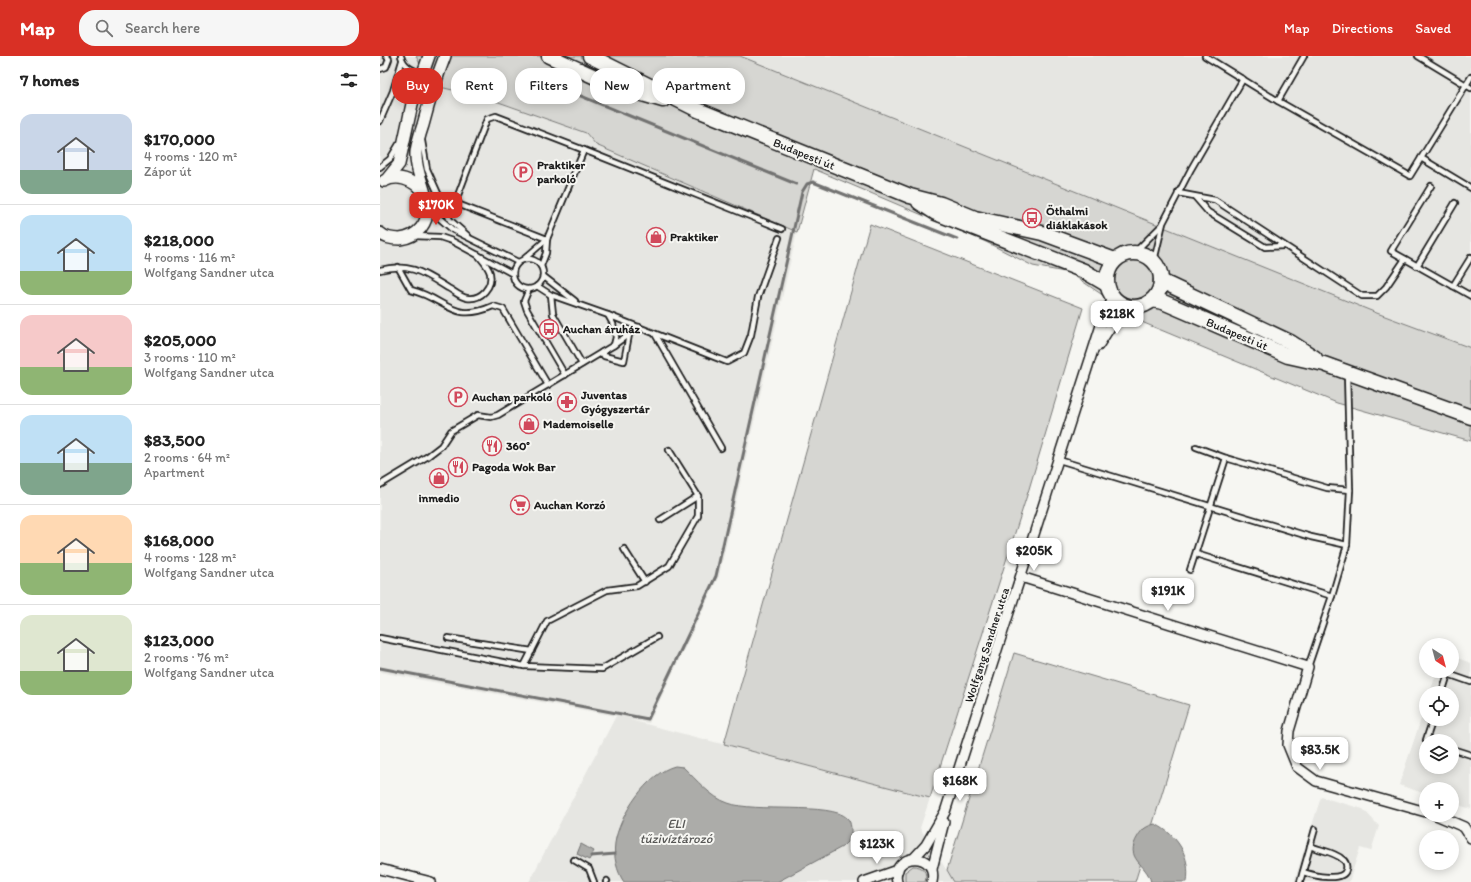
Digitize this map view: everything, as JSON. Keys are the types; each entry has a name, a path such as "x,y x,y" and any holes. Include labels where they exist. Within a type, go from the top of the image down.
{"main road":[{"name":"Budapesti út","path":"549,56 615,86 698,110"},
{"name":"Budapesti út","path":"590,56 698,110 910,196 941,204 975,218 1042,233 1115,260"},
{"name":"Budapesti út","path":"910,196 936,213 1084,271 1106,284"},
{"path":"1135,252 1145,255 1154,261 1160,270 1161,281 1159,291 1152,300 1143,306 1133,308 1122,305 1113,299 1106,284 1108,271 1115,260 1124,254 1135,252"},
{"name":"Budapesti út","path":"1161,281 1290,342 1324,364"},
{"name":"Budapesti út","path":"1152,300 1163,302 1288,356 1324,364 1471,417"}],"street":[{"path":"424,68 429,56"},
{"path":"380,243 410,236 418,231 425,222 428,212 425,195 419,181 416,152 433,85 445,56"},
{"path":"383,181 399,164 403,150 404,136 413,104"},
{"path":"383,181 399,177 414,182 425,195"},
{"path":"380,233 393,239"},
{"name":"Wolfgang Sandner utca","path":"945,812 1104,316 1113,299"},
{"name":"Wolfgang Sandner utca","path":"1093,354 1114,321 1133,308"},
{"path":"1021,577 1308,667 1289,731 1288,745 1297,767 1316,781 1419,810"},
{"path":"897,882 898,870 904,861 914,858 926,845 945,812"},
{"path":"932,882 932,869 945,812"},
{"path":"1452,822 1464,827 1471,838"},
{"path":"914,858 925,861 932,869"},
{"path":"380,869 432,882"},
{"path":"864,882 898,870"}],"lane":[{"path":"380,69 386,67 389,58 386,56"},
{"path":"1205,56 1278,101 1410,176 1471,77"},
{"path":"1278,101 1304,56"},
{"path":"1418,56 1471,88"},
{"path":"402,58 408,68"},
{"path":"380,121 393,91 402,58"},
{"path":"1154,261 1163,223 1178,193 1243,79"},
{"path":"547,238 456,203 487,119 496,116 782,229"},
{"path":"420,134 427,169 450,220 468,236"},
{"path":"380,167 390,159 404,136"},
{"path":"578,303 543,276 541,266 546,253 547,238 584,150"},
{"path":"1421,158 1471,188"},
{"path":"1430,186 1391,251 1471,296"},
{"path":"1178,193 1214,200 1362,296 1377,296 1386,287 1405,259"},
{"path":"425,195 438,216 453,230 468,236 492,250 518,262"},
{"path":"1195,197 1208,212 1265,247 1284,246"},
{"path":"1417,266 1455,203"},
{"path":"1135,252 1163,223"},
{"path":"410,236 440,238 478,255 512,274 516,283 524,288 528,289 537,286 543,276"},
{"path":"512,274 514,267 518,262 547,238"},
{"path":"537,286 551,296 578,303 727,362 744,353 752,335 758,297 779,238"},
{"path":"380,270 398,267 420,271 463,297 472,298 485,292 490,280 489,271 478,255"},
{"path":"1453,286 1471,257"},
{"path":"524,258 534,259 541,266"},
{"path":"398,267 411,290 424,293 449,308 470,313 478,313 493,306 503,308 548,385"},
{"path":"528,289 524,301 527,310 565,375"},
{"path":"551,296 553,314 582,364"},
{"path":"608,315 613,324 616,336 614,345"},
{"path":"380,485 428,456 441,446 451,431 478,415 492,417 498,415 614,345 639,327"},
{"path":"655,334 721,448"},
{"path":"602,352 604,356 624,361 629,335"},
{"path":"1308,667 1332,596 1347,545 1350,490 1347,373"},
{"path":"1196,447 1226,458 1327,488 1350,490"},
{"path":"524,666 547,621 607,590 638,586 669,566 698,516 698,496 669,450"},
{"path":"1190,570 1226,458"},
{"path":"1059,460 1311,537 1347,545"},
{"path":"660,520 698,496"},
{"path":"624,549 644,582"},
{"path":"1196,554 1332,596"},
{"path":"380,638 524,666 602,669 657,637"},
{"path":"448,638 532,651"},
{"path":"1444,686 1448,674 1471,682"},
{"path":"1459,751 1471,755"},
{"path":"1300,882 1315,829"},
{"path":"1303,872 1333,882 1341,879 1346,872 1346,865 1342,858 1310,846"},
{"path":"574,860 589,869 594,882"}],"shaded area":[{"path":"380,56 416,56 420,64 419,68 392,68 392,104 443,104 443,88 451,90 451,104 504,104 586,133 596,145 797,232 719,576 649,723 630,720 930,798 920,828 954,882 529,882 616,716 380,672"},
{"path":"416,56 740,56 1374,312 1471,348 1471,441 1337,403 1144,323 1070,273 1033,266 986,242 814,169 797,232 596,145 586,133 504,104 507,104 507,68 451,68 451,90 443,88 443,68 419,68 420,64"},
{"path":"740,56 1471,56 1471,348 1374,312"},
{"path":"870,224 1083,308 1029,489 930,798 724,744"},
{"path":"1014,653 1189,705 1135,882 954,882 947,870"},
{"path":"1459,659 1471,663 1471,809 1459,805 1459,782 1419,782 1419,792 1399,785 1419,725 1459,726 1459,686 1432,686 1435,678 1459,678"},
{"path":"1321,797 1363,809 1379,826 1371,851 1360,848 1349,882 1294,882"},
{"path":"913,866 920,867 924,870 926,875 925,882 905,882 905,872"}],"water":[{"name":"ELI tűzivíztározó","path":"675,766 683,767 715,797 728,803 740,806 825,810 838,813 849,820 851,827 851,838 842,847 777,882 624,882 615,858 615,843 622,821 628,809 645,786 654,777"},
{"path":"1155,824 1170,834 1181,848 1187,864 1187,882 1151,882 1149,876 1134,856 1134,844 1141,831"},
{"path":"581,844 594,851 589,860 577,854"}],"waterway":[{"path":"582,96 796,184"},
{"path":"380,668 648,719 716,576 802,192 807,184 813,182 957,239"},
{"path":"591,856 615,854"}],"place":[{"name":"Praktiker parkoló","path":"523,172"},
{"name":"Öthalmi diáklakások","path":"1032,218"},
{"name":"Praktiker","path":"656,237"},
{"name":"Auchan áruház","path":"549,329"},
{"name":"Auchan parkoló","path":"458,397"},
{"name":"Juventas Gyógyszertár","path":"567,402"},
{"name":"Mademoiselle","path":"529,424"},
{"name":"360°","path":"492,446"},
{"name":"Pagoda Wok Bar","path":"458,467"},
{"name":"inmedio","path":"439,478"},
{"name":"Auchan Korzó","path":"520,505"}]}
